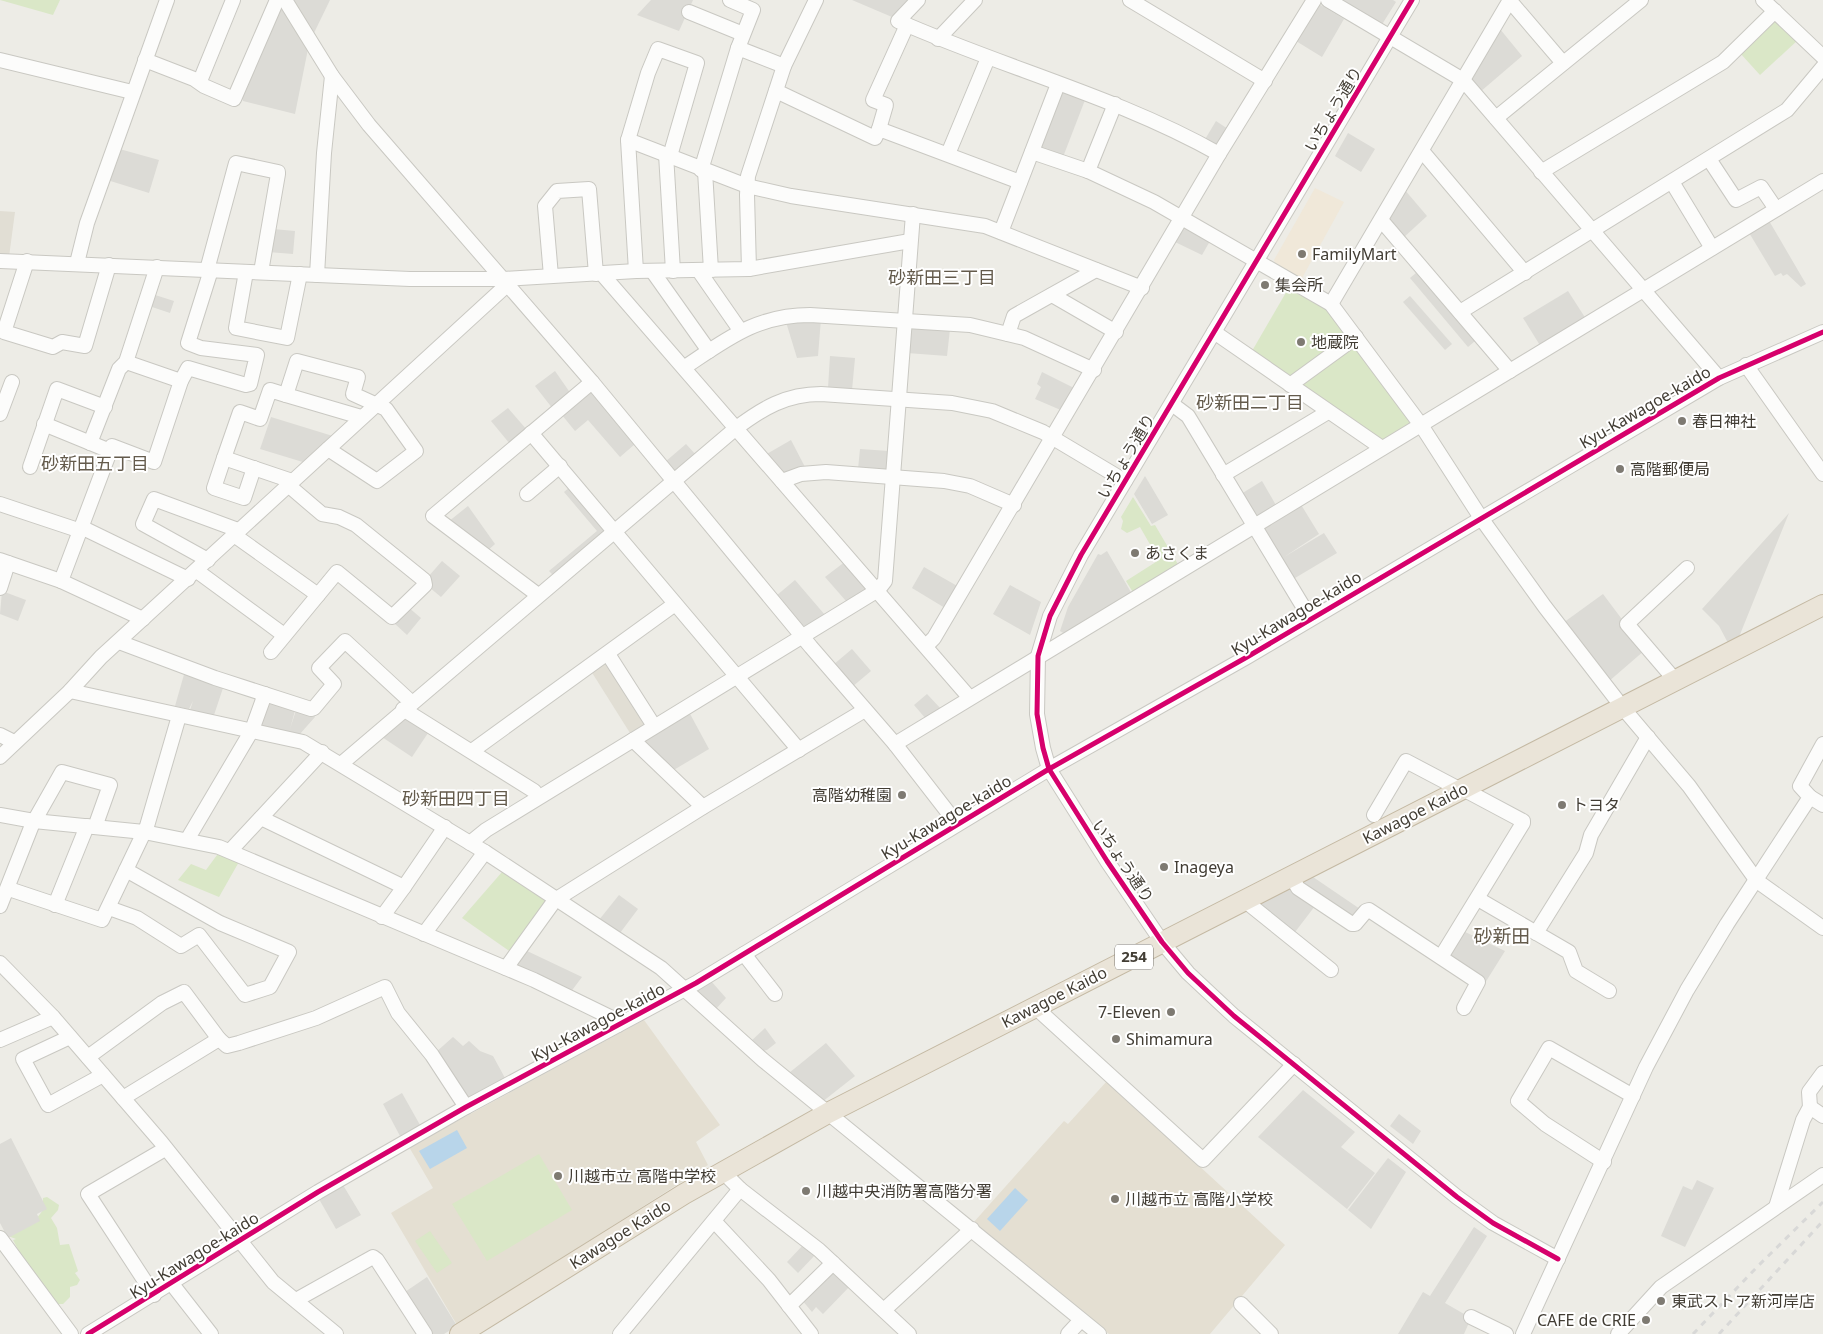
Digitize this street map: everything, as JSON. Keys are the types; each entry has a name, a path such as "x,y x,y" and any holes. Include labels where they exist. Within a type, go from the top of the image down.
{"highway":[{"name":"Kawagoe Kaido","path":"460,1334 722,1171 828,1113 1823,605"}],"street":[{"path":"77,264 87,223 132,92 167,0"},
{"path":"200,81 233,0"},
{"path":"145,60 200,81 218,93 236,98 277,0"},
{"path":"285,0 332,76 369,125 592,382 802,636 895,744 957,824"},
{"path":"730,0 754,10 738,48 703,170 705,270 740,330"},
{"path":"749,269 747,186 760,134 784,66 816,0"},
{"path":"918,0 898,21 938,39 1115,104 1176,130 1220,154"},
{"path":"938,39 975,0"},
{"path":"1130,0 1265,81"},
{"path":"926,646 934,638 1014,505 1052,437 1094,370 1220,154 1314,0"},
{"path":"1328,0 1463,80 1719,378"},
{"name":"いちょう通り","path":"1412,0 1081,555 1060,594 1050,616 1038,656 1038,714 1043,748 1049,769 1106,861 1162,942 1188,973 1234,1016 1457,1197 1493,1223 1558,1259"},
{"path":"1496,118 1642,0"},
{"path":"1763,0 1823,57"},
{"path":"1331,304 1510,1 1563,63"},
{"path":"1541,172 1723,62 1775,11"},
{"path":"689,12 743,34"},
{"path":"776,91 875,138 886,105 873,100 907,25"},
{"path":"738,48 784,66"},
{"path":"636,271 628,140 648,73 658,49 698,63 668,155 673,271"},
{"path":"948,154 988,58"},
{"path":"0,60 132,92"},
{"path":"1460,312 1593,232 1788,110 1823,67"},
{"path":"317,275 324,153 332,76"},
{"path":"1002,232 1058,84"},
{"path":"1088,171 1115,104"},
{"path":"879,128 1020,182"},
{"path":"628,140 747,186 791,196 986,226 1142,288"},
{"path":"1422,151 1525,273"},
{"path":"1032,152 1088,171 1154,202 1331,304 1421,424 1481,518 1545,607 1623,708 1689,786 1757,881 1823,928"},
{"path":"1710,159 1736,200 1761,187 1776,209"},
{"path":"61,581 82,530 112,446 154,462 181,382 188,368 246,385 250,384 257,357 201,348 188,343 236,163 278,172 261,272"},
{"path":"895,744 969,697 1510,372 1823,181"},
{"path":"1672,182 1712,248"},
{"path":"551,276 545,206 557,191 589,189 599,274 685,367 735,429 878,590 969,697"},
{"path":"470,843 486,830 538,797 878,590 885,581 913,214"},
{"path":"1381,220 1510,372"},
{"path":"0,261 506,282 551,276 636,271 749,269 910,242"},
{"path":"27,261 4,332 53,347 62,342 85,346 109,265"},
{"path":"90,443 119,369 126,362 157,267"},
{"path":"1008,334 1014,316 1096,270"},
{"path":"246,272 236,328 287,338 300,274"},
{"path":"653,272 709,351"},
{"path":"0,757 236,532 377,404 506,282"},
{"path":"1052,295 1116,332"},
{"path":"685,367 740,330 784,317 801,315 970,325 1040,344 1094,370"},
{"path":"1214,332 1382,448"},
{"name":"Kyu-Kawagoe-kaido","path":"88,1334 172,1284 318,1192 466,1107 684,990 1049,769 1247,657 1310,618 1719,378 1823,332"},
{"path":"1290,385 1356,338"},
{"path":"286,395 298,360 358,377 353,394 386,409 416,451 377,481 328,449"},
{"path":"126,362 181,382"},
{"path":"1746,365 1823,474"},
{"path":"0,414 12,382"},
{"path":"538,595 433,516 592,382"},
{"path":"30,466 57,389 105,407"},
{"path":"254,468 244,498 214,488 240,412 260,419 270,390 361,418"},
{"path":"341,764 735,429 766,406 789,397 806,394 952,403 992,411 1019,421 1052,437 1125,481"},
{"path":"1172,404 1188,416 1310,618"},
{"path":"1223,475 1328,412"},
{"path":"44,424 110,451"},
{"path":"531,433 799,750"},
{"path":"224,458 290,483 322,514 339,517 356,525 424,580 425,584 392,617 337,572 271,652"},
{"path":"527,494 560,466"},
{"path":"782,481 801,474 816,473 959,483 1014,505"},
{"path":"208,560 143,524 154,499 236,532 318,596"},
{"path":"0,504 82,530 192,575 284,635"},
{"path":"0,588 4,562 61,581 143,620"},
{"path":"1675,680 1627,624 1687,568"},
{"path":"472,751 675,604"},
{"path":"119,642 146,654 265,694 314,708 334,684 319,668 345,641 407,706 534,792 538,797"},
{"path":"608,654 654,726"},
{"path":"70,691 303,742 445,827 661,968 763,1060 1099,1334"},
{"path":"187,840 252,730 265,694"},
{"path":"506,968 555,900 703,807 865,710"},
{"path":"9,889 102,920 144,832 179,716"},
{"path":"0,735 14,742"},
{"path":"1536,933 1586,853 1590,835 1648,737"},
{"path":"633,740 703,807"},
{"path":"1823,744 1800,786 1810,797 1823,804"},
{"path":"230,851 322,752"},
{"path":"1374,815 1406,761 1523,821 1515,840 1441,957"},
{"path":"0,906 9,889 34,821 62,772 110,785 55,905"},
{"path":"1522,1334 1604,1162 1646,1067 1687,990 1727,924 1757,881 1810,797"},
{"path":"0,815 34,821 144,832 230,851 506,968 614,1019 618,1025"},
{"path":"260,818 404,887"},
{"path":"382,917 445,827"},
{"path":"424,934 485,852"},
{"path":"109,908 137,918 181,946 199,936 244,995 270,987 288,952 220,923 126,870"},
{"path":"1291,876 1298,888 1352,924 1355,924 1369,910 1478,982 1464,1008"},
{"path":"1478,899 1569,952 1576,971 1609,992"},
{"path":"1244,900 1331,970"},
{"path":"744,954 774,994"},
{"path":"0,963 54,1017 123,1098 273,1282 336,1334"},
{"path":"88,1057 162,1004 184,992 227,1046 316,1018 359,998 387,988 398,1012 432,1055 466,1107"},
{"path":"1035,1007 1203,1160 1294,1064"},
{"path":"0,1040 54,1017"},
{"path":"70,1037 23,1059 48,1105 103,1075"},
{"path":"123,1098 219,1038"},
{"path":"1604,1162 1545,1124 1518,1101 1549,1048 1633,1096"},
{"path":"1776,1208 1803,1120 1810,1108 1809,1092 1823,1073"},
{"path":"1810,1108 1823,1116"},
{"path":"154,1295 88,1194 165,1149"},
{"path":"722,1171 740,1189 833,1263 909,1334"},
{"path":"1618,1334 1661,1287 1823,1175"},
{"path":"620,1334 740,1189"},
{"path":"714,1221 789,1306 805,1331"},
{"path":"884,1310 972,1229"},
{"path":"0,1238 71,1334"},
{"path":"296,1300 373,1257 425,1334"},
{"path":"789,1306 833,1263"},
{"path":"172,1284 211,1334"},
{"path":"1241,1304 1271,1334"},
{"path":"1471,1317 1485,1329 1506,1334"},
{"path":"1068,1334 1081,1320"}],"shaded area":[{"path":"292,0 330,0 313,35"},
{"path":"651,0 693,0 679,31 637,15"},
{"path":"852,0 913,0 898,15 892,17"},
{"path":"1341,0 1393,0 1396,2 1381,26"},
{"path":"278,3 308,49 295,114 243,101 242,97"},
{"path":"1317,3 1344,19 1322,57 1296,41"},
{"path":"1500,29 1522,56 1480,92 1470,80"},
{"path":"1062,91 1085,100 1063,157 1041,148"},
{"path":"1216,121 1231,131 1221,147 1204,141"},
{"path":"1348,133 1375,149 1361,172 1335,156"},
{"path":"116,148 159,160 149,193 104,179"},
{"path":"1315,188 1344,202 1301,280 1275,264 1274,260"},
{"path":"1404,189 1427,216 1403,238 1387,220"},
{"path":"0,211 15,212 9,257 0,257"},
{"path":"1768,219 1806,284 1801,287 1787,274 1783,276 1781,273 1775,276 1748,231"},
{"path":"1184,228 1210,241 1202,255 1175,242"},
{"path":"273,229 295,231 293,254 268,252"},
{"path":"1416,273 1475,341 1468,347 1410,278"},
{"path":"1568,291 1586,319 1541,347 1523,318"},
{"path":"152,294 174,301 170,313 149,306"},
{"path":"1410,296 1452,344 1445,350 1403,302"},
{"path":"821,319 818,356 797,358 786,322"},
{"path":"913,326 950,329 947,356 907,353 909,329"},
{"path":"830,356 855,358 852,390 828,388"},
{"path":"555,371 571,394 553,409 535,386"},
{"path":"1042,372 1076,389 1063,411 1035,399 1041,387 1037,384"},
{"path":"588,393 594,393 635,444 620,457 588,420 575,431 562,415"},
{"path":"508,408 527,430 510,444 491,421"},
{"path":"271,417 336,437 306,463 260,449"},
{"path":"791,440 806,469 783,475 765,455"},
{"path":"686,444 697,456 678,472 673,471 665,462"},
{"path":"860,449 889,451 886,470 858,469"},
{"path":"1145,476 1168,515 1152,524 1134,494"},
{"path":"1262,481 1277,507 1259,518 1253,517 1241,494"},
{"path":"570,487 605,529 605,534 554,576 549,571 597,531 564,492"},
{"path":"1300,503 1319,534 1284,557 1324,533 1337,553 1290,581 1260,527"},
{"path":"468,506 495,544 486,552 448,522"},
{"path":"1789,513 1739,637 1728,643 1719,626 1702,609"},
{"path":"1107,551 1132,594 1065,634 1060,631 1068,607 1098,554 1101,555"},
{"path":"442,561 460,576 441,597 429,587 428,577"},
{"path":"846,561 866,585 865,590 846,601 825,577"},
{"path":"924,567 959,587 945,608 912,588"},
{"path":"795,580 825,615 805,626 800,625 776,596"},
{"path":"1010,585 1041,602 1030,635 993,614"},
{"path":"2,591 26,600 18,621 0,614"},
{"path":"1603,594 1645,650 1608,682 1563,623"},
{"path":"408,607 421,618 407,635 394,623"},
{"path":"852,649 871,671 852,687 833,665"},
{"path":"604,661 609,662 644,720 643,725 630,733 591,671"},
{"path":"185,671 224,685 214,715 190,710 193,701 189,709 175,706"},
{"path":"927,694 942,710 926,719 914,705"},
{"path":"267,697 296,707 290,729 297,707 314,713 315,717 299,735 256,726"},
{"path":"689,712 709,749 672,771 641,741"},
{"path":"407,715 430,730 412,757 379,735"},
{"path":"1313,877 1363,911 1356,920 1303,889 1303,882"},
{"path":"1291,888 1315,906 1292,936 1256,906"},
{"path":"619,895 638,909 620,933 599,920"},
{"path":"1461,930 1505,951 1485,983 1449,959 1448,952"},
{"path":"525,950 582,977 570,993 514,967"},
{"path":"711,981 726,998 715,1010 696,992"},
{"name":"川越市立 高階中学校","path":"644,1020 720,1125 696,1142 708,1165 457,1325 391,1213 433,1188 409,1147"},
{"path":"765,1028 776,1043 767,1050 762,1051 750,1042"},
{"path":"453,1037 463,1046 469,1041 480,1051 493,1056 505,1078 469,1098 464,1097 435,1053"},
{"path":"826,1043 855,1076 822,1102 789,1073"},
{"name":"川越市立 高階小学校","path":"1107,1081 1285,1245 1210,1334 1109,1334 973,1223 1064,1121 1068,1124"},
{"path":"1303,1090 1355,1132 1341,1147 1375,1173 1347,1209 1258,1137"},
{"path":"402,1093 420,1125 400,1136 383,1104"},
{"path":"1399,1114 1421,1131 1413,1144 1390,1126"},
{"path":"11,1138 47,1209 37,1214 40,1221 8,1238 0,1223 0,1144"},
{"path":"1388,1158 1406,1172 1371,1229 1348,1210"},
{"path":"1697,1180 1714,1188 1685,1247 1661,1236 1683,1186 1692,1190"},
{"path":"343,1185 361,1215 336,1229 319,1199"},
{"path":"1474,1227 1487,1236 1445,1303 1471,1318 1464,1334 1398,1334 1423,1292 1430,1296"},
{"path":"805,1243 817,1253 798,1273 787,1262"},
{"path":"831,1270 851,1285 823,1314 816,1307 812,1312 802,1300"},
{"path":"427,1277 457,1326 444,1334 428,1334 402,1294"}],"green space":[{"path":"0,0 60,0 53,15"},
{"path":"1776,19 1798,40 1760,75 1740,53"},
{"path":"1288,289 1327,309 1347,337 1293,380 1252,351"},
{"path":"1353,346 1410,422 1408,426 1382,443 1301,384"},
{"path":"1133,497 1151,526 1155,525 1179,566 1134,594 1126,581 1159,560 1140,527 1127,533 1121,529 1123,521 1121,517"},
{"path":"220,851 240,860 219,897 178,880 191,864 206,870"},
{"path":"502,872 546,901 512,953 462,918"},
{"path":"539,1154 572,1210 487,1261 452,1204"},
{"path":"47,1197 59,1205 58,1210 51,1218 57,1228 60,1245 69,1244 78,1271 75,1273 80,1280 77,1285 70,1287 70,1297 63,1304 56,1304 20,1253 13,1240 16,1239 8,1236 37,1218 43,1210 43,1198"},
{"path":"430,1231 452,1263 437,1273 415,1241"}],"water":[{"path":"457,1130 467,1148 430,1169 419,1151"},
{"path":"1015,1188 1028,1200 1000,1231 987,1219"}],"railway":[{"path":"1693,1334 1823,1202"},
{"path":"1719,1334 1823,1221"}],"cycle path":[{"path":"1412,0 1081,555 1050,616 1038,656 1037,714 1049,769 1107,861 1162,942 1188,973 1234,1016 1457,1197 1493,1223 1558,1259"},
{"path":"88,1334 318,1192 466,1107 696,983 1049,769 1247,657 1719,378 1823,332"}],"place":[{"name":"FamilyMart","path":"1302,254"},
{"name":"集会所","path":"1265,285"},
{"name":"地蔵院","path":"1301,342"},
{"name":"春日神社","path":"1682,421"},
{"name":"高階郵便局","path":"1620,469"},
{"name":"あさくま","path":"1135,553"},
{"name":"高階幼稚園","path":"902,795"},
{"name":"トヨタ","path":"1562,805"},
{"name":"Inageya","path":"1164,867"},
{"name":"7-Eleven","path":"1171,1012"},
{"name":"Shimamura","path":"1116,1039"},
{"name":"川越市立 高階中学校","path":"558,1176"},
{"name":"川越中央消防署高階分署","path":"806,1191"},
{"name":"川越市立 高階小学校","path":"1115,1199"},
{"name":"東武ストア新河岸店","path":"1661,1301"},
{"name":"CAFE de CRIE","path":"1646,1320"}],"district":[{"name":"砂新田三丁目","path":"942,278"},
{"name":"砂新田二丁目","path":"1250,403"},
{"name":"砂新田五丁目","path":"95,464"},
{"name":"砂新田四丁目","path":"456,799"},
{"name":"砂新田","path":"1502,936"}]}
